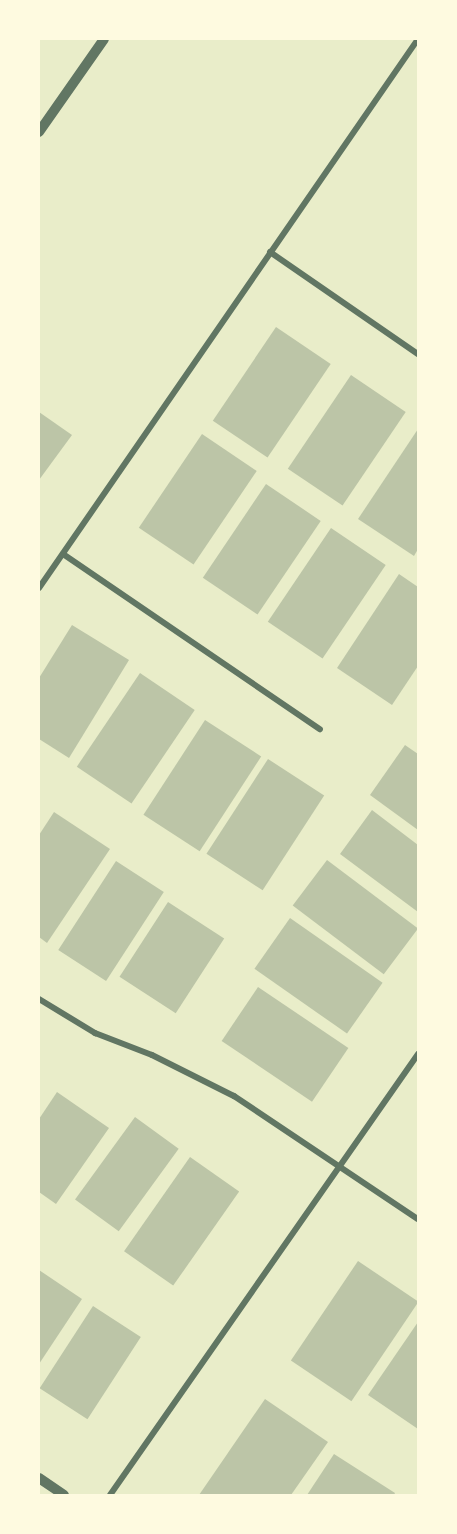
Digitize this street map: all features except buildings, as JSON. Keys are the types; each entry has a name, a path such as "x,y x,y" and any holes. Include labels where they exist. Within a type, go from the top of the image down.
{"street":[{"path":"39,132 104,39"},
{"path":"39,588 418,39"},
{"path":"270,252 418,354"},
{"path":"63,554 320,729"},
{"path":"39,999 95,1033 152,1055 234,1096 418,1219"},
{"path":"110,1495 418,1054"},
{"path":"39,1478 64,1495"}]}
